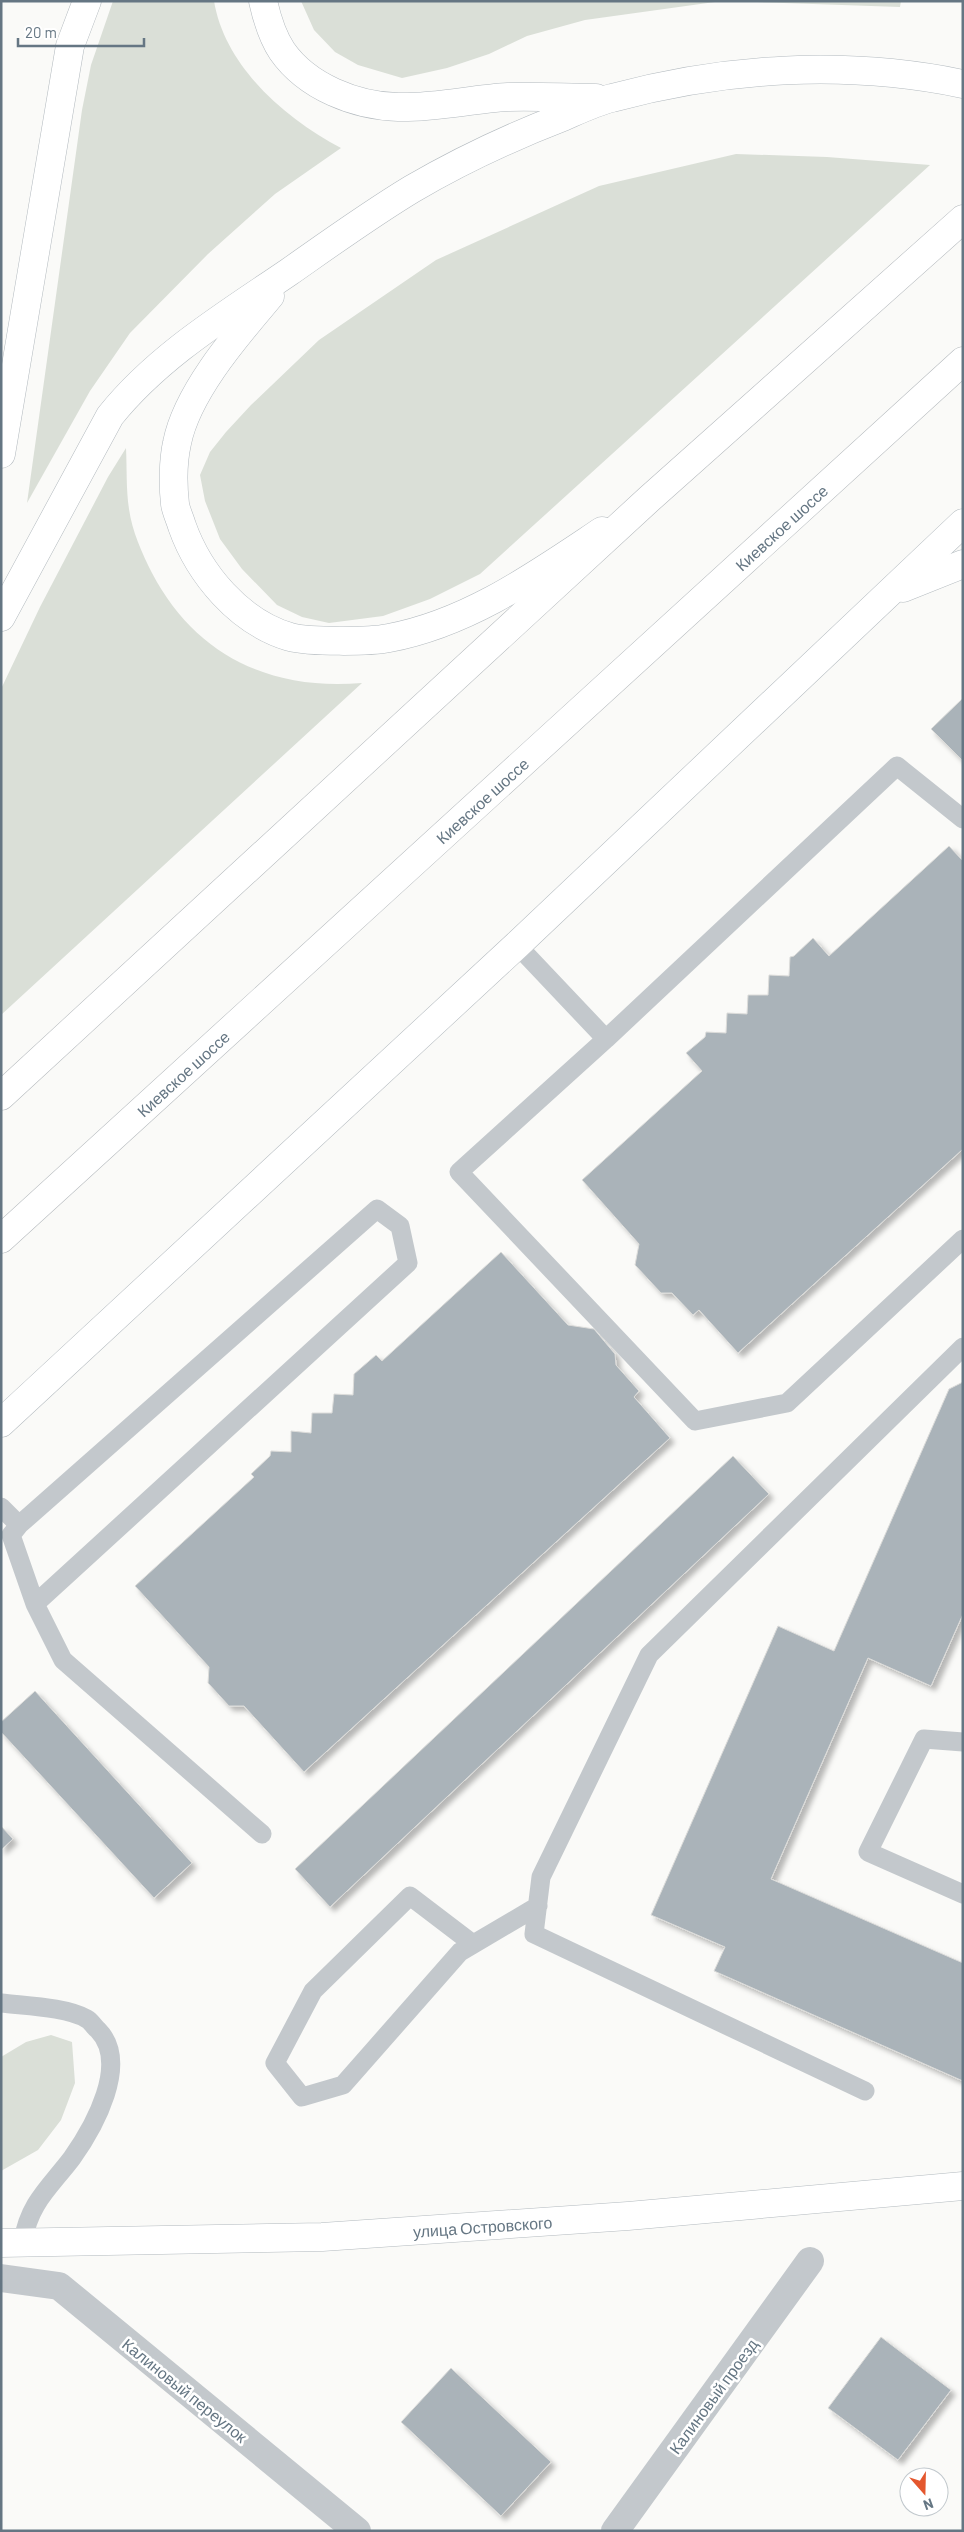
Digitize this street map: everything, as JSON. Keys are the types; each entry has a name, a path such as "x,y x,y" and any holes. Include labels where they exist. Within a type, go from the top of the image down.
{"main road":[{"path":"1,454 70,46 87,1"},
{"path":"263,1 268,24 282,51 299,69 319,85 346,97 373,105 399,107 508,97 610,98"},
{"path":"1,617 106,424 127,395 190,340 371,215 454,166 519,134 610,98 672,84 777,69 907,74 963,84"},
{"path":"1,1096 649,499 963,219"},
{"path":"292,270 239,332 198,391 177,443 175,505 186,538 201,565 221,591 249,615 270,628 291,637 328,639 388,638 440,625 488,603 533,577 649,499"},
{"name":"Киевское шоссе","path":"1,1239 963,361"},
{"path":"1,1423 517,945 963,523"},
{"path":"892,592 963,564"},
{"name":"улица Островского","path":"12,2242 322,2237 628,2216 963,2186"}],"street":[{"name":"Калиновый проезд","path":"615,2531 810,2261"},
{"name":"Калиновый переулок","path":"1,2278 59,2286 357,2531"}],"lane":[{"path":"960,1245 787,1403 695,1421 459,1172 606,1039 897,766 963,819"},
{"path":"517,945 606,1039"},
{"path":"35,1604 408,1263 400,1226 377,1209 19,1524 11,1536 35,1604 63,1660 262,1834"},
{"path":"865,2091 534,1934 541,1877 649,1656 963,1347"},
{"path":"1,1508 19,1524"},
{"path":"963,1742 924,1739 868,1852 963,1894"},
{"path":"472,1944 410,1896 314,1991 275,2063 302,2097 343,2085 460,1952 538,1906"},
{"path":"1,2003 51,2009 87,2019 104,2037 112,2061 108,2083 94,2122 71,2158 46,2187 12,2242"}],"shaded area":[{"path":"113,1 214,1 220,25 231,48 261,88 300,122 341,148 275,194 208,254 130,333 90,391 27,503 82,110 91,65"},
{"path":"301,1 722,1 585,20 527,36 489,54 447,68 402,78 358,65 335,52 314,30"},
{"path":"729,1 901,1 900,7"},
{"path":"736,154 827,157 930,165 480,574 430,599 383,616 329,623 302,617 277,605 242,569 220,539 205,501 200,475 210,452 226,432 251,405 319,340 436,260 599,186"},
{"path":"126,448 129,509 138,542 152,573 170,602 190,626 213,646 239,662 266,673 296,681 328,684 362,683 1,1015 1,689 40,607 108,477"},
{"path":"51,2035 72,2042 75,2083 61,2120 38,2150 1,2171 1,2057 26,2042"}],"building":[{"path":"963,698 963,761 931,729"},
{"path":"949,846 963,861 963,1149 738,1353 699,1310 693,1315 672,1293 661,1293 635,1265 639,1244 582,1180 702,1071 686,1053 705,1037 706,1032 726,1033 727,1013 747,1014 748,995 768,995 769,975 789,976 790,957 794,956 813,938 829,956"},
{"path":"501,1252 568,1325 594,1329 615,1354 616,1365 639,1391 634,1397 670,1438 304,1772 244,1706 229,1706 208,1683 209,1667 135,1586 254,1477 251,1474 270,1456 271,1451 291,1452 291,1431 311,1433 312,1413 332,1413 334,1394 353,1395 354,1374 376,1355 382,1361"},
{"path":"963,1382 963,1614 931,1686 868,1658 771,1879 963,1963 963,2081 714,1971 725,1947 651,1915 778,1626 834,1651 949,1389"},
{"path":"733,1456 769,1494 330,1907 295,1869"},
{"path":"35,1691 192,1863 154,1898 1,1732 1,1722"},
{"path":"1,1826 13,1839 1,1850"},
{"path":"881,2337 951,2390 898,2460 828,2408"},
{"path":"451,2368 551,2462 501,2516 401,2422"}]}
